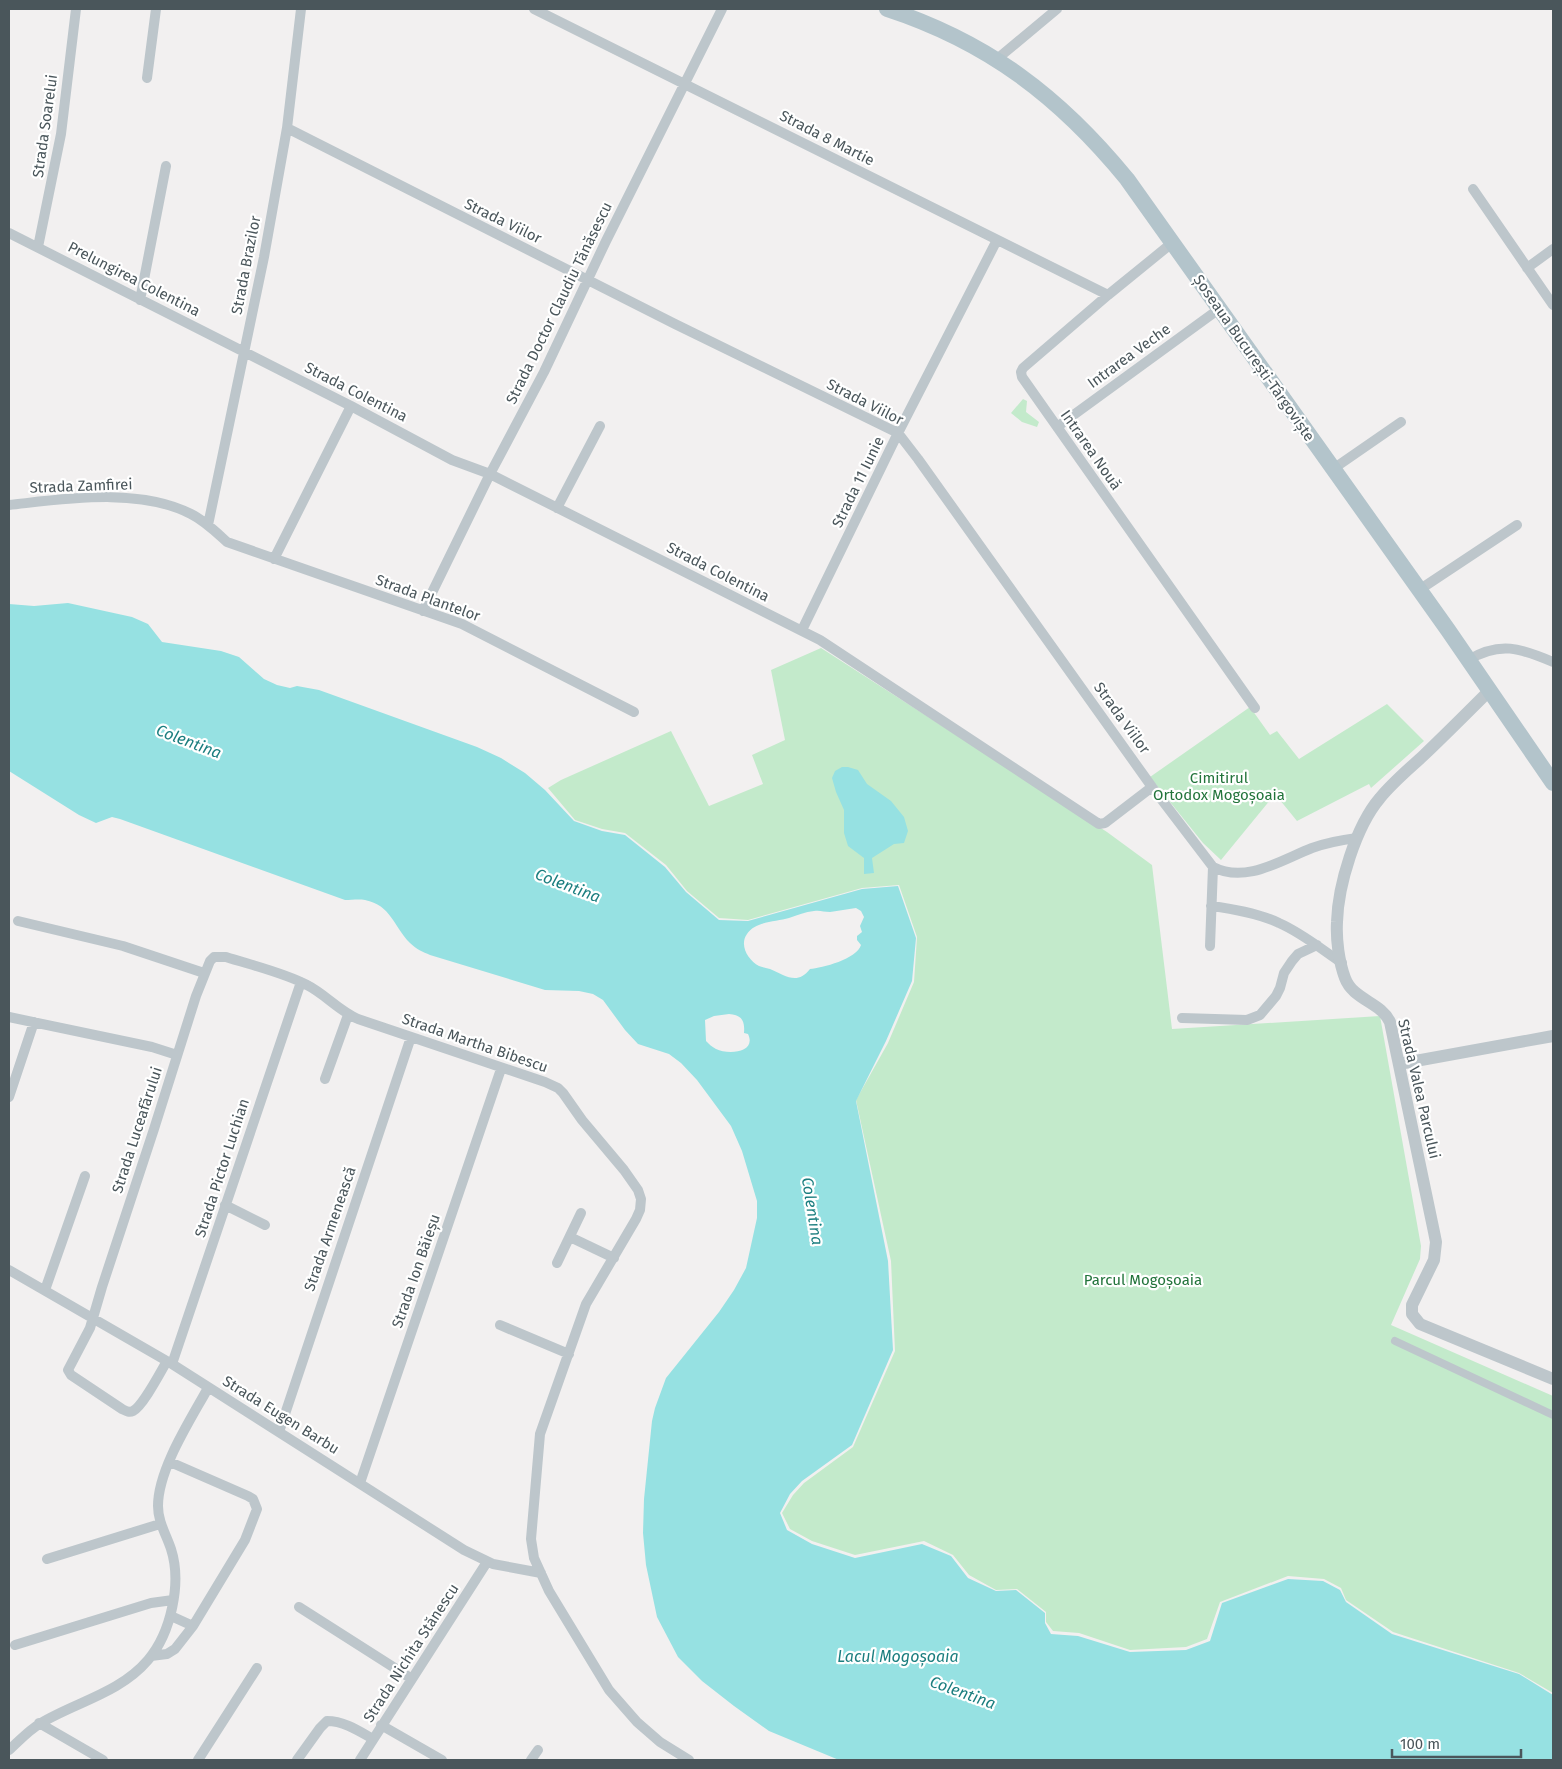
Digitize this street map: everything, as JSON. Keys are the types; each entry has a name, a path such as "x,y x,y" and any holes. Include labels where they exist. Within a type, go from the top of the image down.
{"main road":[{"name":"Șoseaua București-Târgoviște","path":"887,9 945,31 997,59 1024,77 1095,142 1127,179 1553,782"}],"street":[{"name":"Strada Soarelui","path":"38,247 61,134 76,9"},
{"path":"147,78 156,9"},
{"name":"Strada Brazilor","path":"208,525 245,352 287,128 301,9"},
{"name":"Strada 8 Martie","path":"534,9 1108,295"},
{"name":"Strada Doctor Claudiu Tănăsescu","path":"423,611 490,474 544,372 722,9"},
{"path":"997,59 1057,9"},
{"name":"Strada Viilor","path":"287,128 898,433 1152,787 1213,867"},
{"path":"140,300 166,166"},
{"path":"1473,189 1553,305"},
{"name":"Prelungirea Colentina","path":"9,233 245,352"},
{"name":"Strada 11 Iunie","path":"802,630 898,433 996,240"},
{"name":"Intrarea Nouă","path":"1172,243 1108,295 1020,372 1255,708"},
{"path":"1527,268 1553,249"},
{"name":"Intrarea Veche","path":"1057,427 1219,309"},
{"name":"Strada Colentina","path":"245,352 452,460 490,474 802,630 1100,824 1105,823 1152,787"},
{"path":"274,559 351,406"},
{"path":"1332,469 1401,422"},
{"path":"557,508 600,426"},
{"name":"Strada Zamfirei","path":"9,505 121,497 142,499 189,513 208,525"},
{"name":"Strada Plantelor","path":"208,525 227,542 462,624 634,712"},
{"path":"1419,590 1517,525"},
{"path":"1468,660 1490,650 1500,648 1526,652 1553,662"},
{"name":"Strada Valea Parcului","path":"1489,691 1380,799 1367,817 1357,838 1346,874 1337,913 1337,936 1345,979 1352,991 1383,1011 1388,1016 1390,1022 1436,1242 1434,1260 1412,1305 1412,1314 1420,1324 1553,1380"},
{"path":"1210,946 1213,867 1228,873 1237,874 1257,870 1313,848 1357,838"},
{"path":"1211,906 1264,917 1279,923 1317,945 1342,963"},
{"path":"18,921 123,946 204,973"},
{"path":"1182,1018 1247,1020 1260,1015 1276,996 1284,973 1292,961 1298,954 1317,945"},
{"name":"Strada Luceafărului","path":"170,1362 135,1410 127,1412 71,1375 68,1370 85,1340 93,1317 204,973 210,961 217,956"},
{"name":"Strada Martha Bibescu","path":"217,956 226,957 301,982 348,1014 558,1088 638,1190 642,1199 640,1210 586,1304 540,1434 531,1539 534,1558 549,1591 609,1690 637,1722 684,1759"},
{"name":"Strada Pictor Luchian","path":"170,1362 301,982"},
{"path":"325,1079 348,1014"},
{"path":"9,1017 152,1047 177,1055"},
{"path":"9,1098 34,1022"},
{"path":"1399,1064 1553,1036"},
{"name":"Strada Armenească","path":"279,1432 412,1037"},
{"name":"Strada Ion Băieșu","path":"360,1483 501,1068"},
{"path":"45,1290 85,1176"},
{"path":"225,1205 265,1225"},
{"path":"556,1263 581,1213"},
{"path":"570,1236 614,1258"},
{"name":"Strada Eugen Barbu","path":"9,1270 170,1362 464,1550 487,1562 541,1574"},
{"path":"500,1325 569,1354"},
{"path":"1395,1341 1553,1415"},
{"path":"9,1750 39,1724 118,1686 151,1656 171,1616 176,1579 171,1550 160,1524 159,1495 165,1471 208,1388"},
{"path":"151,1656 167,1654 175,1649 193,1626 245,1540 256,1509 248,1496 170,1462"},
{"path":"47,1560 160,1524"},
{"name":"Strada Nichita Stănescu","path":"360,1760 487,1562"},
{"path":"15,1645 151,1603 173,1600"},
{"path":"299,1607 412,1679"},
{"path":"171,1616 193,1626"},
{"path":"198,1760 257,1668"},
{"path":"297,1760 327,1721 336,1721 373,1739"},
{"path":"39,1724 103,1760"},
{"path":"381,1726 442,1760"},
{"path":"531,1760 538,1750"}],"green space":[{"path":"1023,399 1027,401 1026,412 1039,422 1037,427 1022,422 1011,413"},
{"name":"Parcul Mogoșoaia","path":"821,648 1107,832 1152,865 1172,1029 1380,1016 1421,1246 1420,1259 1391,1325 1553,1396 1553,1693 1519,1673 1393,1632 1346,1600 1341,1588 1324,1579 1288,1576 1220,1602 1207,1639 1186,1647 1130,1650 1079,1633 1053,1631 1046,1622 1046,1612 1017,1589 996,1590 969,1575 953,1555 924,1541 855,1555 812,1541 790,1529 782,1513 793,1495 804,1483 853,1447 895,1351 891,1261 856,1100 888,1043 914,982 917,937 899,885 862,888 748,920 719,918 687,891 666,865 625,833 602,829 575,820 548,788 561,780 671,731 709,806 763,784 752,755 785,740 771,670"},
{"name":"Cimitirul Ortodox Mogoșoaia","path":"1387,704 1424,741 1371,788 1369,784 1297,821 1275,794 1221,860 1203,843 1150,777 1250,707 1270,735 1277,731 1299,759"}],"water":[{"name":"Lacul Mogoșoaia","path":"68,603 132,617 148,624 162,642 221,651 239,657 264,679 277,685 319,690 477,747 501,758 525,773 545,790 574,821 602,831 625,835 665,867 686,892 719,920 748,921 862,889 898,886 916,938 912,981 886,1041 856,1101 888,1261 893,1350 852,1445 802,1481 790,1494 780,1513 787,1530 812,1544 855,1558 922,1544 951,1556 968,1578 996,1591 1016,1590 1045,1613 1045,1623 1051,1634 1078,1636 1130,1652 1186,1650 1210,1641 1222,1603 1288,1579 1323,1581 1340,1590 1346,1602 1392,1634 1519,1674 1553,1695 1553,1760 839,1760 769,1731 734,1706 702,1681 678,1657 657,1617 646,1565 643,1533 644,1499 655,1408 666,1378 719,1312 746,1268 757,1218 757,1201 742,1151 731,1126 697,1080 681,1063 669,1054 638,1044 603,1000 593,994 579,991 545,990 430,955 417,949 410,943 391,917 374,903 363,900 345,900 120,819 112,817 96,823 79,815 9,771 9,604 34,606","holes":["856,908 861,911 864,917 860,926 862,932 857,936 857,940 861,945 858,950 853,955 839,962 810,969 800,977 791,978 759,966 751,960 744,947 747,934 760,924 811,911 830,912","729,1014 742,1019 744,1033 748,1034 750,1040 745,1049 740,1051 721,1051 706,1041 705,1020 714,1016"]},
{"path":"842,767 858,770 867,784 891,801 904,817 908,831 904,843 894,844 872,858 874,873 864,874 864,858 848,846 844,833 844,810 832,778 835,771"}],"water label":[{"name":"Colentina","path":"189,741"},
{"name":"Colentina","path":"568,885"},
{"name":"Colentina","path":"813,1211"},
{"name":"Colentina","path":"963,1692"}]}
